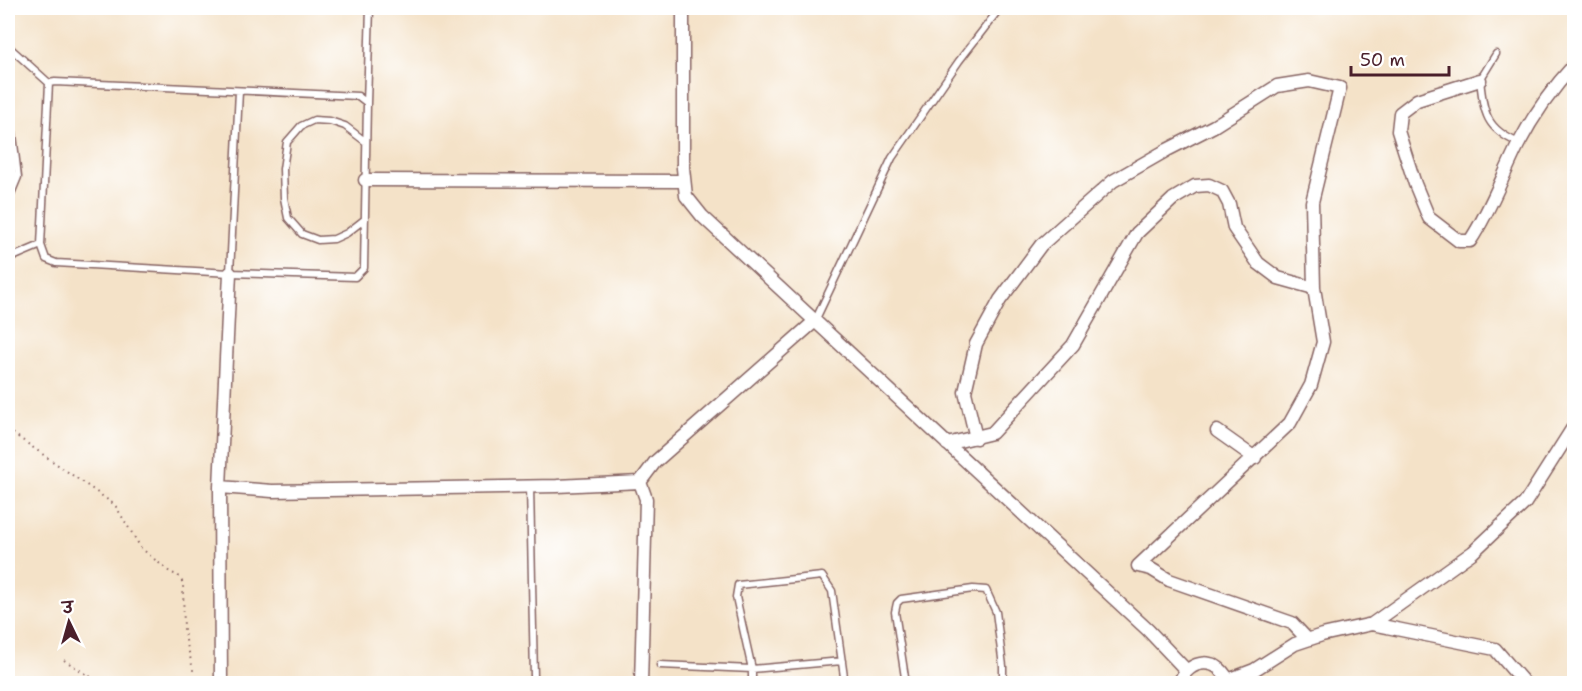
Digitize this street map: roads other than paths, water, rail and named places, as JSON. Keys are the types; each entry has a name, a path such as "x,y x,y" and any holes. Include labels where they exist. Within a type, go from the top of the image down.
{"street":[{"path":"683,8 686,196 702,216 1148,630 1186,670"},
{"path":"1480,80 1417,100 1400,113 1398,131 1429,218 1459,241 1470,241 1480,227 1519,143 1552,89 1575,65"},
{"path":"976,438 965,393 976,344 1000,300 1041,245 1113,181 1214,126 1277,86 1308,81 1340,88 1312,201 1314,288 1323,342 1311,385 1290,423 1138,566 1169,580 1292,623 1307,639"},
{"path":"365,180 684,181"},
{"path":"948,444 992,433 1073,345 1137,233 1173,199 1195,186 1209,185 1222,191 1234,228 1258,263 1278,278 1314,288"},
{"path":"221,684 220,487 230,273"},
{"path":"220,487 272,491 640,482 656,462 815,321"},
{"path":"1179,684 1186,670 1199,664 1214,665 1220,668 1229,682 1254,670 1294,644 1372,624 1473,552 1526,502 1575,426"},
{"path":"1217,431 1255,458"},
{"path":"640,482 645,499 641,684"},
{"path":"1372,624 1495,649 1525,684"}],"lane":[{"path":"49,83 40,245 46,259 56,263 230,273 355,277 364,268 370,8"},
{"path":"815,321 892,158 959,61 1000,8"},
{"path":"8,46 49,83"},
{"path":"1496,54 1480,80 1486,116 1501,136 1519,143"},
{"path":"49,83 358,96 367,103"},
{"path":"230,273 239,91"},
{"path":"8,92 18,177 8,201"},
{"path":"365,219 347,233 334,239 318,240 302,234 288,218 284,198 283,170 287,142 301,126 314,120 330,121 345,126 366,142"},
{"path":"8,259 40,245"},
{"path":"530,486 534,677 541,684"},
{"path":"753,684 752,669 736,597 738,585 822,576 832,591 845,684"},
{"path":"906,684 895,612 897,603 901,599 973,589 986,590 996,612 1003,666 1002,684"},
{"path":"660,665 752,669 842,661"}]}
